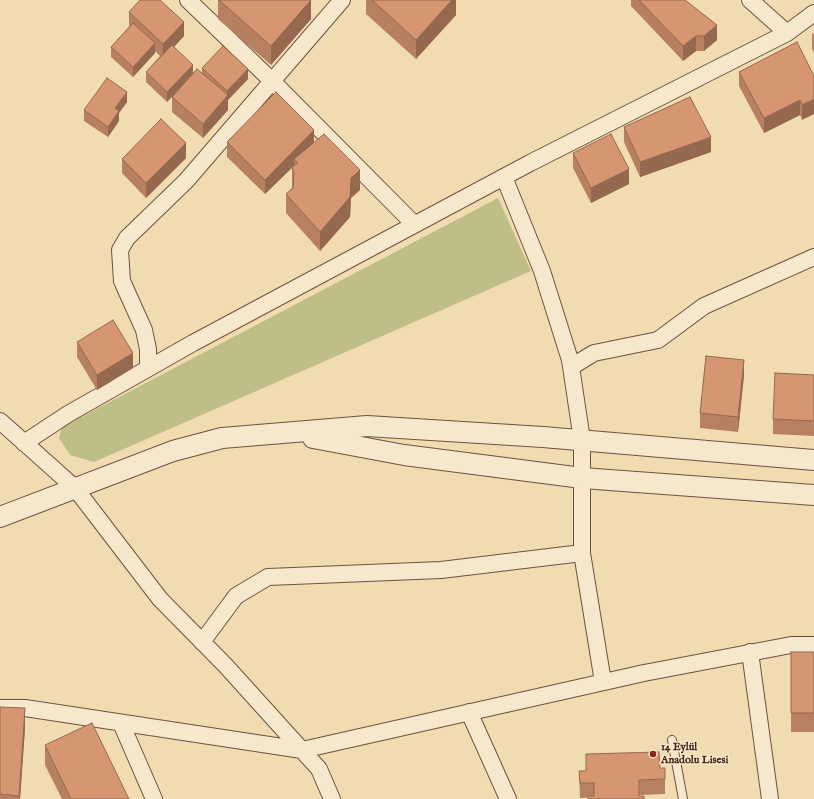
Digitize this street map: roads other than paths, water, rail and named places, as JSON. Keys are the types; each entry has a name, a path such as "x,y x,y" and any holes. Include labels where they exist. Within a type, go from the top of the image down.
{"street":[{"path":"188,0 272,81 414,224"},
{"path":"148,368 148,349 144,330 122,281 120,250 127,238 186,181 342,0"},
{"path":"750,0 787,33"},
{"path":"24,443 68,414 148,368 414,224 787,33 814,13"},
{"path":"504,177 542,271 571,367 582,440 582,553 603,682"},
{"path":"571,367 594,353 658,340 704,306 814,257"},
{"path":"0,421 75,488 160,599 226,666 319,769 332,799"},
{"path":"0,517 173,451 215,440 367,426 582,440 814,460"},
{"path":"288,433 404,455 582,478 814,495"},
{"path":"202,642 236,596 268,578 441,570 582,553"},
{"path":"0,708 25,708 302,750 603,682 750,652 791,644 814,646"},
{"path":"750,652 770,799"},
{"path":"469,712 508,799"},
{"path":"121,723 154,799"}],"lane":[{"path":"672,740 683,799"}],"place":[{"name":"14 Eylül Anadolu Lisesi","path":"653,754"}]}
